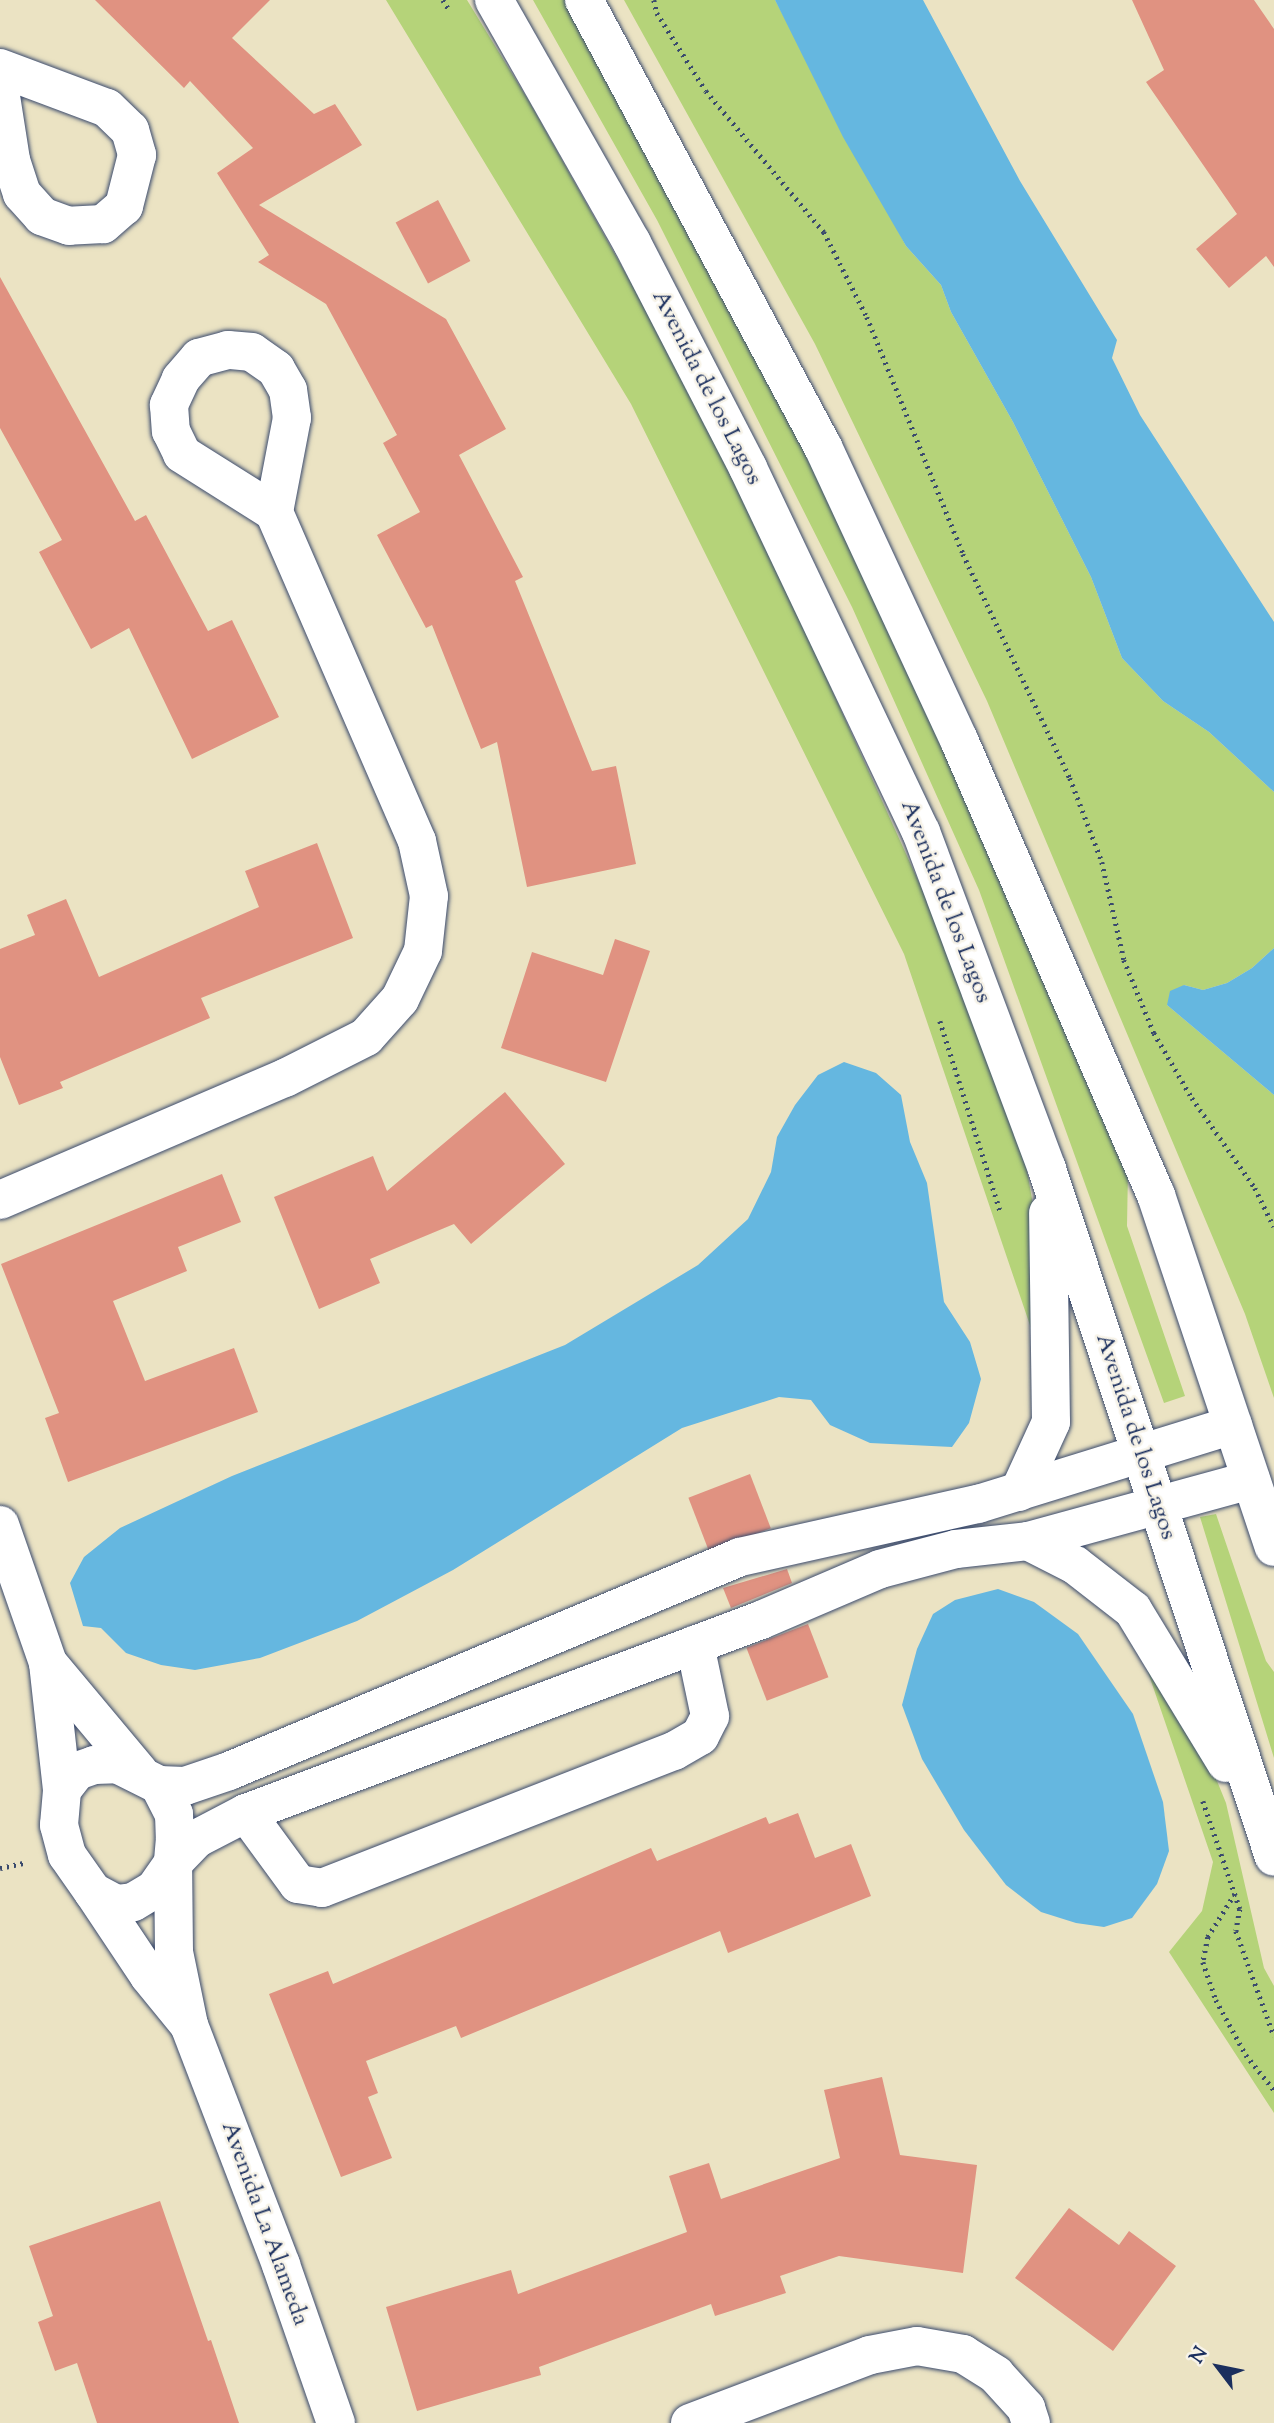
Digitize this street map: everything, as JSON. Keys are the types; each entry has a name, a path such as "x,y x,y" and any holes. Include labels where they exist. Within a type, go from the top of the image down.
{"street":[{"name":"Avenida de los Lagos","path":"494,0 632,243 748,468 903,794 1047,1169 1268,1840"},
{"path":"584,0 823,447 960,740 1156,1195 1274,1547"},
{"path":"0,68 107,108 130,130 137,155 124,206 103,224 69,226 42,216 22,194 11,160 0,90"},
{"path":"0,1200 285,1078 366,1037 400,999 423,951 429,896 417,841 274,512"},
{"path":"1019,1492 1051,1422 1047,1169"},
{"path":"62,1790 77,1771 94,1765 117,1764 149,1779 185,1786 229,1771 740,1557 1019,1492 1233,1425"},
{"path":"0,1525 48,1663 62,1790 59,1825 66,1855 93,1892 116,1903 133,1902 155,1889 173,1863 196,1839 246,1813 695,1645 880,1569 956,1549 1028,1541 1251,1480"},
{"path":"1028,1541 1075,1564 1133,1609 1268,1840"},
{"path":"246,1813 298,1884 323,1888 674,1751 700,1736 710,1716 695,1645"},
{"path":"48,1663 149,1779 173,1814 173,1863"},
{"name":"Avenida La Alameda","path":"173,1863 174,1952 189,2025 281,2265 336,2423"},
{"name":"Avenida La Alameda","path":"93,1892 149,1976 189,2025"},
{"path":"690,2423 870,2355 917,2346 963,2354 996,2375 1026,2408 1031,2423"}],"path":[{"path":"443,0 457,23"},
{"path":"653,0 657,13 705,91 824,232 867,317 963,554 1070,778 1102,862 1124,960 1154,1033 1192,1098 1255,1188 1274,1227"},
{"path":"938,1015 995,1184 1003,1223"},
{"path":"1200,1793 1240,1909 1236,1931 1274,2036"},
{"path":"1235,1894 1208,1937 1203,1962 1216,2000 1246,2055 1274,2090"}],"green space":[{"path":"386,0 467,0 530,103 717,436 950,951 1022,1143 1034,1210 1037,1346 904,954 631,404"},
{"path":"533,0 567,0 880,596 1128,1170 1127,1226 1185,1396 1164,1403 979,890 852,607 657,220"},
{"path":"624,0 775,0 906,246 941,285 951,312 1013,422 1091,577 1122,658 1163,701 1209,732 1274,792 1274,948 1252,968 1227,983 1203,990 1184,985 1167,1005 1274,1095 1274,1398 1245,1314 987,701 815,344"},
{"path":"1216,1514 1266,1661 1274,1672 1274,1758 1200,1517"},
{"path":"1138,1643 1206,1754 1226,1803 1264,1968 1274,1986 1274,2113 1169,1952 1202,1911 1213,1862"}],"water":[{"path":"775,0 923,0 1020,181 1117,340 1112,358 1140,415 1274,622 1274,792 1209,732 1163,701 1122,658 1091,577 1013,422 951,312 941,285 906,246 843,137"},
{"path":"1274,948 1274,1095 1167,1005 1170,991 1184,985 1203,990 1227,983 1252,968"},
{"path":"844,1062 876,1073 901,1095 910,1142 927,1183 944,1302 970,1342 981,1379 969,1423 952,1447 870,1443 830,1425 811,1400 779,1397 682,1428 453,1570 357,1621 260,1658 195,1670 161,1665 126,1653 101,1628 83,1626 70,1583 84,1557 120,1528 232,1476 565,1345 698,1265 748,1219 771,1172 777,1137 795,1105 818,1075"},
{"path":"998,1589 1034,1602 1078,1634 1133,1714 1163,1802 1169,1851 1157,1884 1132,1918 1104,1927 1076,1923 1041,1912 1006,1885 964,1830 922,1759 902,1705 917,1649 933,1614 955,1600"}],"building":[{"path":"95,0 270,0 232,38 314,114 335,104 362,145 259,205 446,319 506,429 459,455 523,577 515,581 592,771 616,766 636,864 527,887 497,742 481,749 432,625 426,628 377,535 420,512 383,443 397,435 326,304 258,262 269,255 217,173 253,148 190,81 184,88"},
{"path":"1132,0 1254,0 1274,29 1274,267 1266,256 1229,288 1196,249 1237,214 1146,82 1164,70"},
{"path":"438,200 470,261 428,283 396,223"},
{"path":"0,277 135,521 146,515 208,631 232,620 279,717 192,759 129,628 91,649 39,552 62,540 0,428"},
{"path":"317,843 353,938 201,998 210,1018 60,1082 63,1088 19,1105 0,1057 0,949 35,935 27,915 66,899 99,977 259,907 245,871"},
{"path":"615,939 650,951 606,1082 501,1048 532,952 603,975"},
{"path":"505,1092 565,1164 471,1244 454,1224 370,1259 380,1283 319,1309 274,1197 373,1156 387,1191"},
{"path":"222,1174 241,1222 178,1247 187,1271 113,1301 145,1381 234,1348 258,1412 68,1482 45,1418 59,1413 1,1264"},
{"path":"750,1474 771,1528 709,1552 688,1498"},
{"path":"787,1569 792,1583 731,1608 723,1588"},
{"path":"808,1624 828,1677 767,1701 746,1648"},
{"path":"798,1813 815,1858 851,1844 871,1896 728,1953 720,1931 461,2038 456,2026 366,2061 378,2093 368,2097 392,2158 341,2177 269,1994 328,1971 333,1984 651,1848 657,1861 766,1817 769,1824"},
{"path":"882,2077 900,2155 977,2165 963,2273 839,2256 780,2276 786,2293 715,2316 711,2304 539,2367 541,2375 417,2411 386,2307 511,2270 518,2294 687,2232 669,2176 709,2163 721,2199 840,2158 824,2090"},
{"path":"160,2201 239,2423 97,2423 77,2363 55,2371 38,2322 53,2316 29,2246"},
{"path":"1069,2208 1119,2245 1129,2231 1176,2266 1113,2351 1015,2278"}]}
